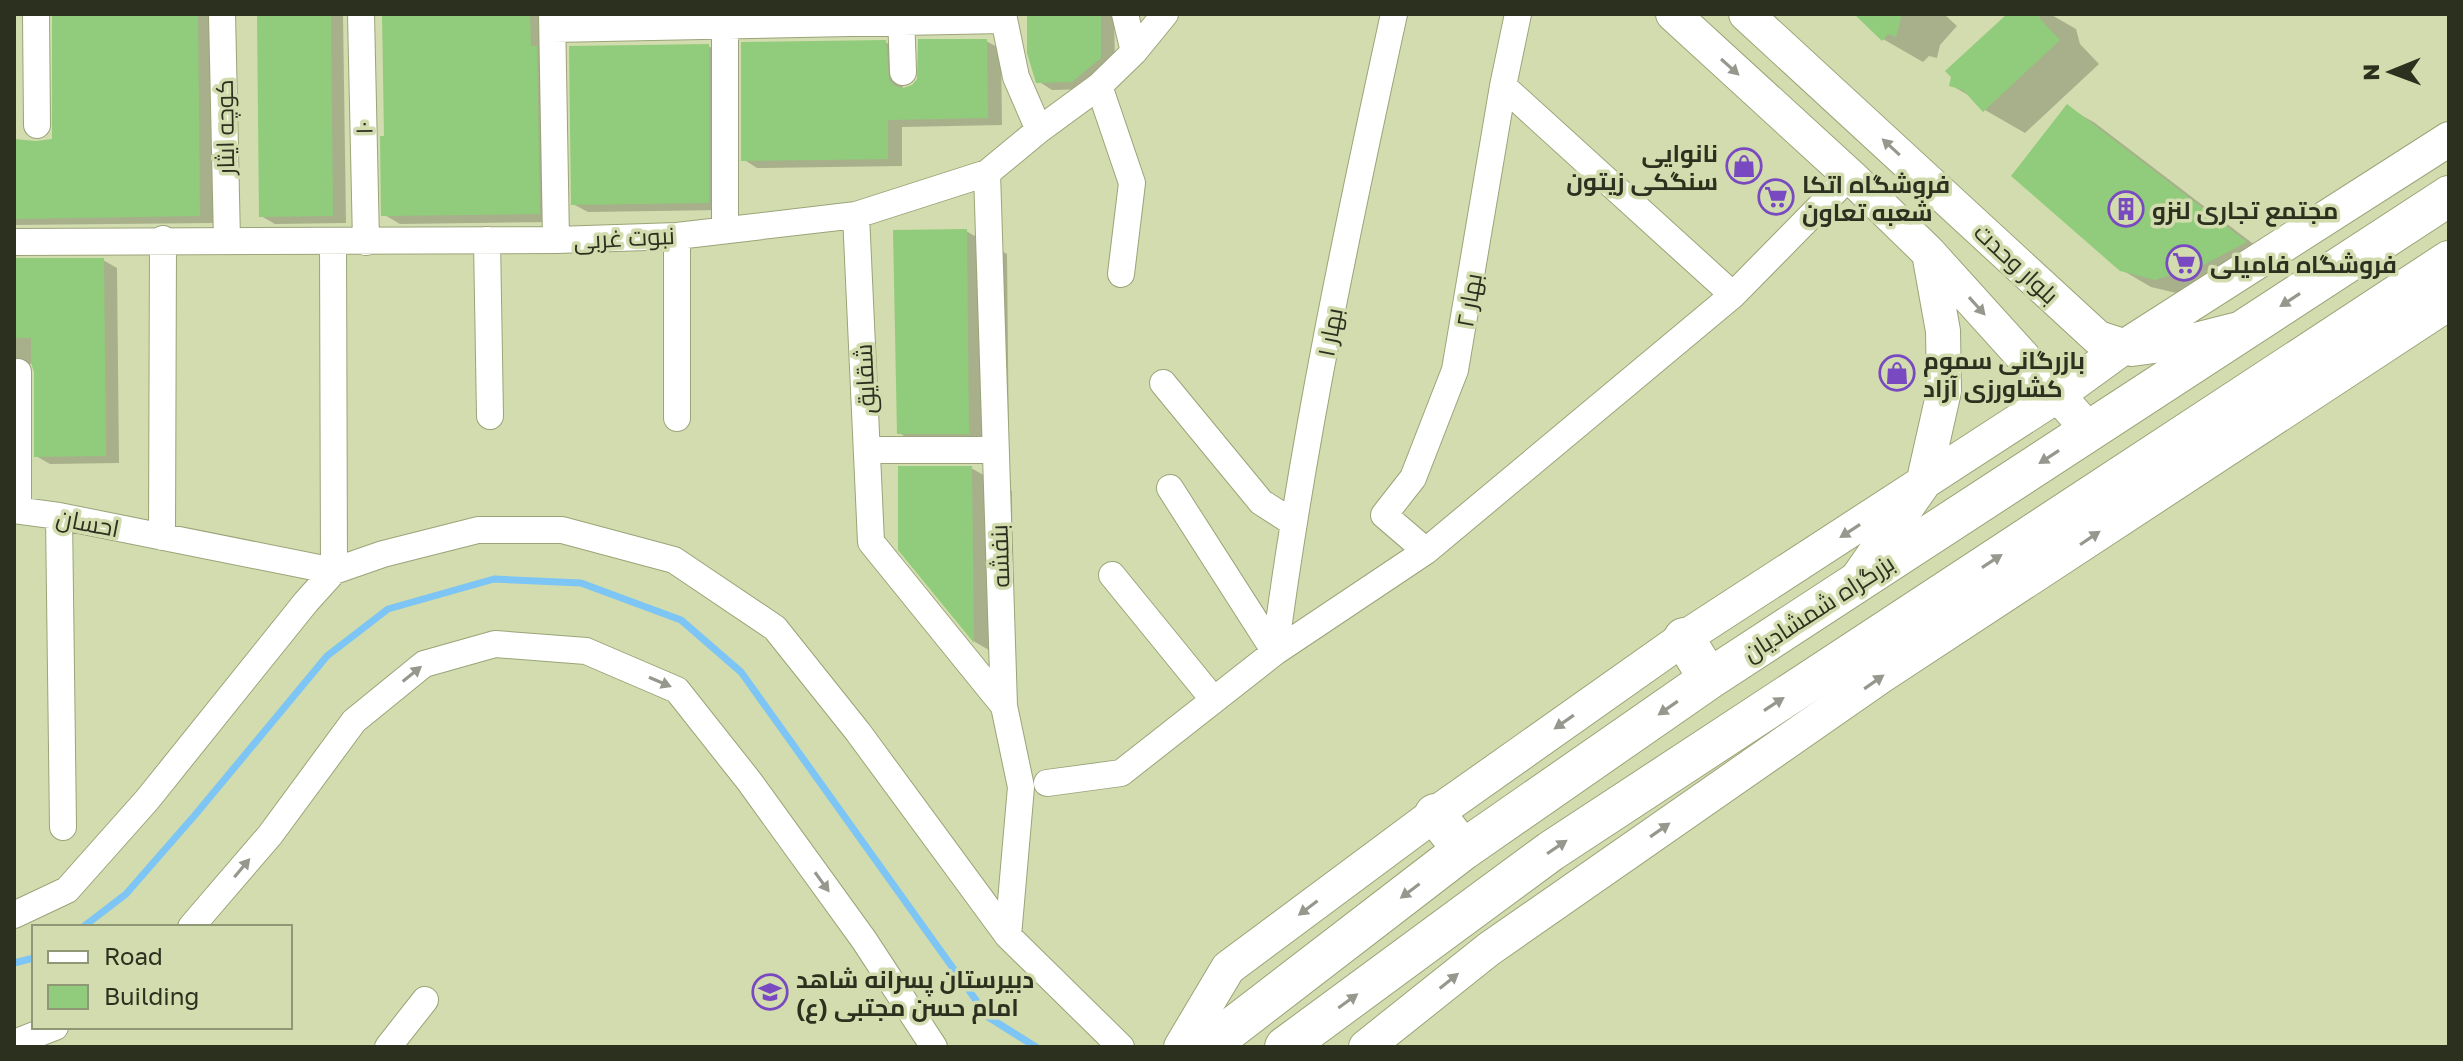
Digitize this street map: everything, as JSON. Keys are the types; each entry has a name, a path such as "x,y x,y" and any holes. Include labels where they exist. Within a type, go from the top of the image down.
{"highway":[{"name":"بزرگراه شمشادیان","path":"1207,1047 1463,850 1709,679 2449,196"},
{"path":"1285,1047 1551,851 2449,261"},
{"path":"1684,638 1709,679"},
{"path":"1435,814 1463,850"}],"main road":[{"path":"1673,14 1929,253 2090,431"},
{"name":"بلوار وحدت","path":"1746,14 2098,338 2132,349 2192,341 2254,324"},
{"path":"1181,1047 1228,968 1435,814 1684,638 2058,395 2124,347 2449,139"},
{"path":"1854,583 1923,484 1944,391 1943,331 1929,253"},
{"path":"1366,1047 1489,949 1881,676 2449,303"},
{"path":"2022,355 2045,364 2069,361 2077,345 2073,315"},
{"path":"2268,421 2276,374 2327,381"}],"street":[{"path":"36,14 37,125"},
{"name":"کوچه ایثار","path":"222,14 227,241"},
{"name":"۱۰","path":"361,14 366,242"},
{"path":"1125,14 1134,52"},
{"name":"نبوت غربی","path":"14,242 163,239 333,242 556,240 677,236 856,215 987,173 1099,86 1134,52 1165,14"},
{"name":"بهار ۱","path":"1275,652 1292,522 1362,161 1394,14"},
{"name":"بهار ۲","path":"1426,551 1384,515 1413,478 1455,370 1518,14"},
{"path":"556,240 552,22 1003,17 1016,77 1039,130"},
{"path":"901,18 903,72"},
{"path":"725,20 725,229"},
{"path":"1099,86 1132,183 1121,274"},
{"path":"1503,86 1733,295"},
{"name":"بنفشه","path":"987,173 1004,706 1021,787 1008,936"},
{"path":"1047,783 1121,773 1275,652 1426,551 1733,295 1850,176"},
{"name":"شقایق","path":"856,215 871,542 1004,706"},
{"path":"677,236 677,418"},
{"path":"162,537 163,239"},
{"path":"487,240 490,416"},
{"path":"333,242 334,571"},
{"path":"16,510 18,372"},
{"path":"1163,383 1261,502 1292,522"},
{"path":"868,450 996,450"},
{"path":"1170,488 1275,652"},
{"name":"احسان","path":"16,510 334,571"},
{"path":"59,516 63,827"},
{"path":"14,915 67,890 147,800 334,571 383,554 478,530 562,530 674,560 775,628 858,732 1008,936 1121,1047"},
{"path":"1112,575 1213,699"},
{"path":"193,925 270,835 354,721 424,664 495,644 586,651 677,690 749,781 864,940 934,1047"},
{"path":"388,1047 425,1000"},
{"path":"14,1043 50,1029"}],"building":[{"path":"52,14 198,14 200,216 14,219 14,139 52,139"},
{"path":"257,14 331,14 333,216 259,217"},
{"path":"382,14 530,14 531,46 537,46 540,214 381,216 380,136 384,136"},
{"path":"1027,14 1101,14 1101,58 1072,82 1036,83 1027,53"},
{"path":"1854,14 1902,14 1896,37 1888,34 1882,41"},
{"path":"2007,14 2039,14 2060,40 1983,112 1963,90 1949,86 1951,77 1945,71"},
{"path":"918,39 987,39 988,118 888,120 888,159 741,161 741,42 886,40 889,80 903,88 917,79"},
{"path":"709,44 709,203 571,205 569,46"},
{"name":"مجتمع تجاری لنزو","path":"2067,104 2247,242 2205,264 2155,280 2120,271 2011,176"},
{"path":"967,229 969,434 897,434 893,230"},
{"path":"14,258 104,258 106,456 34,457 31,338 14,338"},
{"path":"898,466 972,466 974,643 898,550"}],"waterway":[{"path":"86,925 126,894 327,656 388,609 494,579 581,583 681,620 741,672 988,1017 1036,1047"},
{"path":"14,963 32,958"}],"place":[{"name":"نانوایی سنگکی زیتون","path":"1744,166"},
{"name":"فروشگاه اتکا شعبه تعاون","path":"1776,197"},
{"name":"مجتمع تجاری لنزو","path":"2126,209"},
{"name":"فروشگاه فامیلی","path":"2184,263"},
{"name":"بازرگانی سموم کشاورزی آزاد","path":"1897,373"},
{"name":"دبیرستان پسرانه شاهد امام حسن مجتبی (ع)","path":"770,992"}]}
